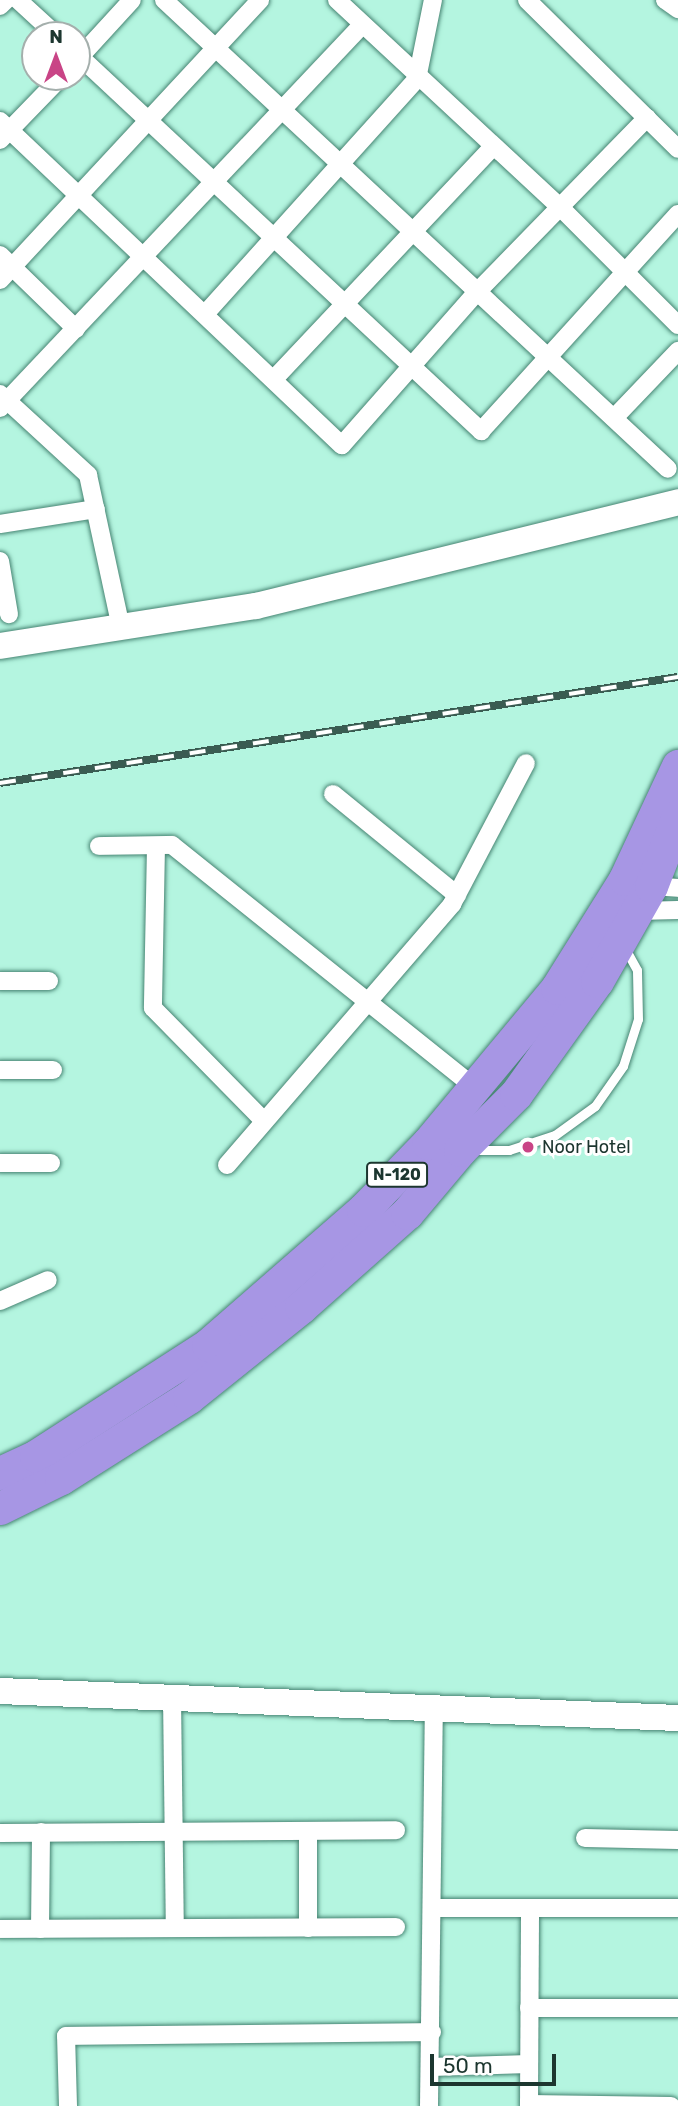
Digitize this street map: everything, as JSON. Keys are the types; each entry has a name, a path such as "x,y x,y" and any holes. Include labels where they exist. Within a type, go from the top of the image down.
{"highway":[{"name":"N-120","path":"0,1474 47,1449 208,1345 363,1210 475,1088 557,988 625,879 678,766"},
{"name":"N-120","path":"0,1508 61,1478 189,1397 301,1307 407,1213 460,1150 516,1094 597,981 620,939 655,895 678,816"}],"street":[{"path":"0,6 6,0"},
{"path":"18,0 41,21"},
{"path":"91,43 132,0"},
{"path":"164,0 668,469"},
{"path":"76,329 4,268 80,193 260,0"},
{"path":"337,0 417,79 560,207 621,271 678,325"},
{"path":"206,313 344,166 417,79 433,0"},
{"path":"527,0 678,149"},
{"path":"666,0 678,9"},
{"path":"121,628 88,475 3,401 147,255 362,25"},
{"path":"91,69 278,237 481,430 621,271 678,214"},
{"path":"46,91 3,130 80,193 147,255 342,445 415,367 478,291 647,118"},
{"path":"274,379 493,147"},
{"path":"614,418 678,351"},
{"path":"0,646 256,606 678,502"},
{"path":"0,524 96,509"},
{"path":"0,561 9,614"},
{"path":"227,1165 457,894 526,763"},
{"path":"333,794 457,894"},
{"path":"99,846 172,845 475,1088"},
{"path":"156,846 153,1008 264,1121"},
{"path":"655,895 678,910"},
{"path":"0,981 49,981"},
{"path":"0,1070 53,1070"},
{"path":"0,1163 51,1163"},
{"path":"0,1301 48,1280"},
{"path":"0,1691 433,1705 678,1718"},
{"path":"172,1696 175,1928"},
{"path":"429,2106 434,1908 433,1705"},
{"path":"0,1833 396,1830"},
{"path":"308,1831 308,1928"},
{"path":"40,1929 41,1832"},
{"path":"585,1838 678,1840"},
{"path":"434,1908 678,1908"},
{"path":"530,1908 529,2105 671,2106"},
{"path":"0,1929 396,1927"},
{"path":"529,2008 678,2008"},
{"path":"68,2106 66,2036 432,2032"},
{"path":"431,2067 529,2064"}],"lane":[{"path":"460,1150 509,1150 544,1139 595,1106 623,1066 638,1019 637,970 620,939"}],"railway":[{"path":"0,783 678,677"}],"place":[{"name":"Noor Hotel","path":"528,1147"}]}
